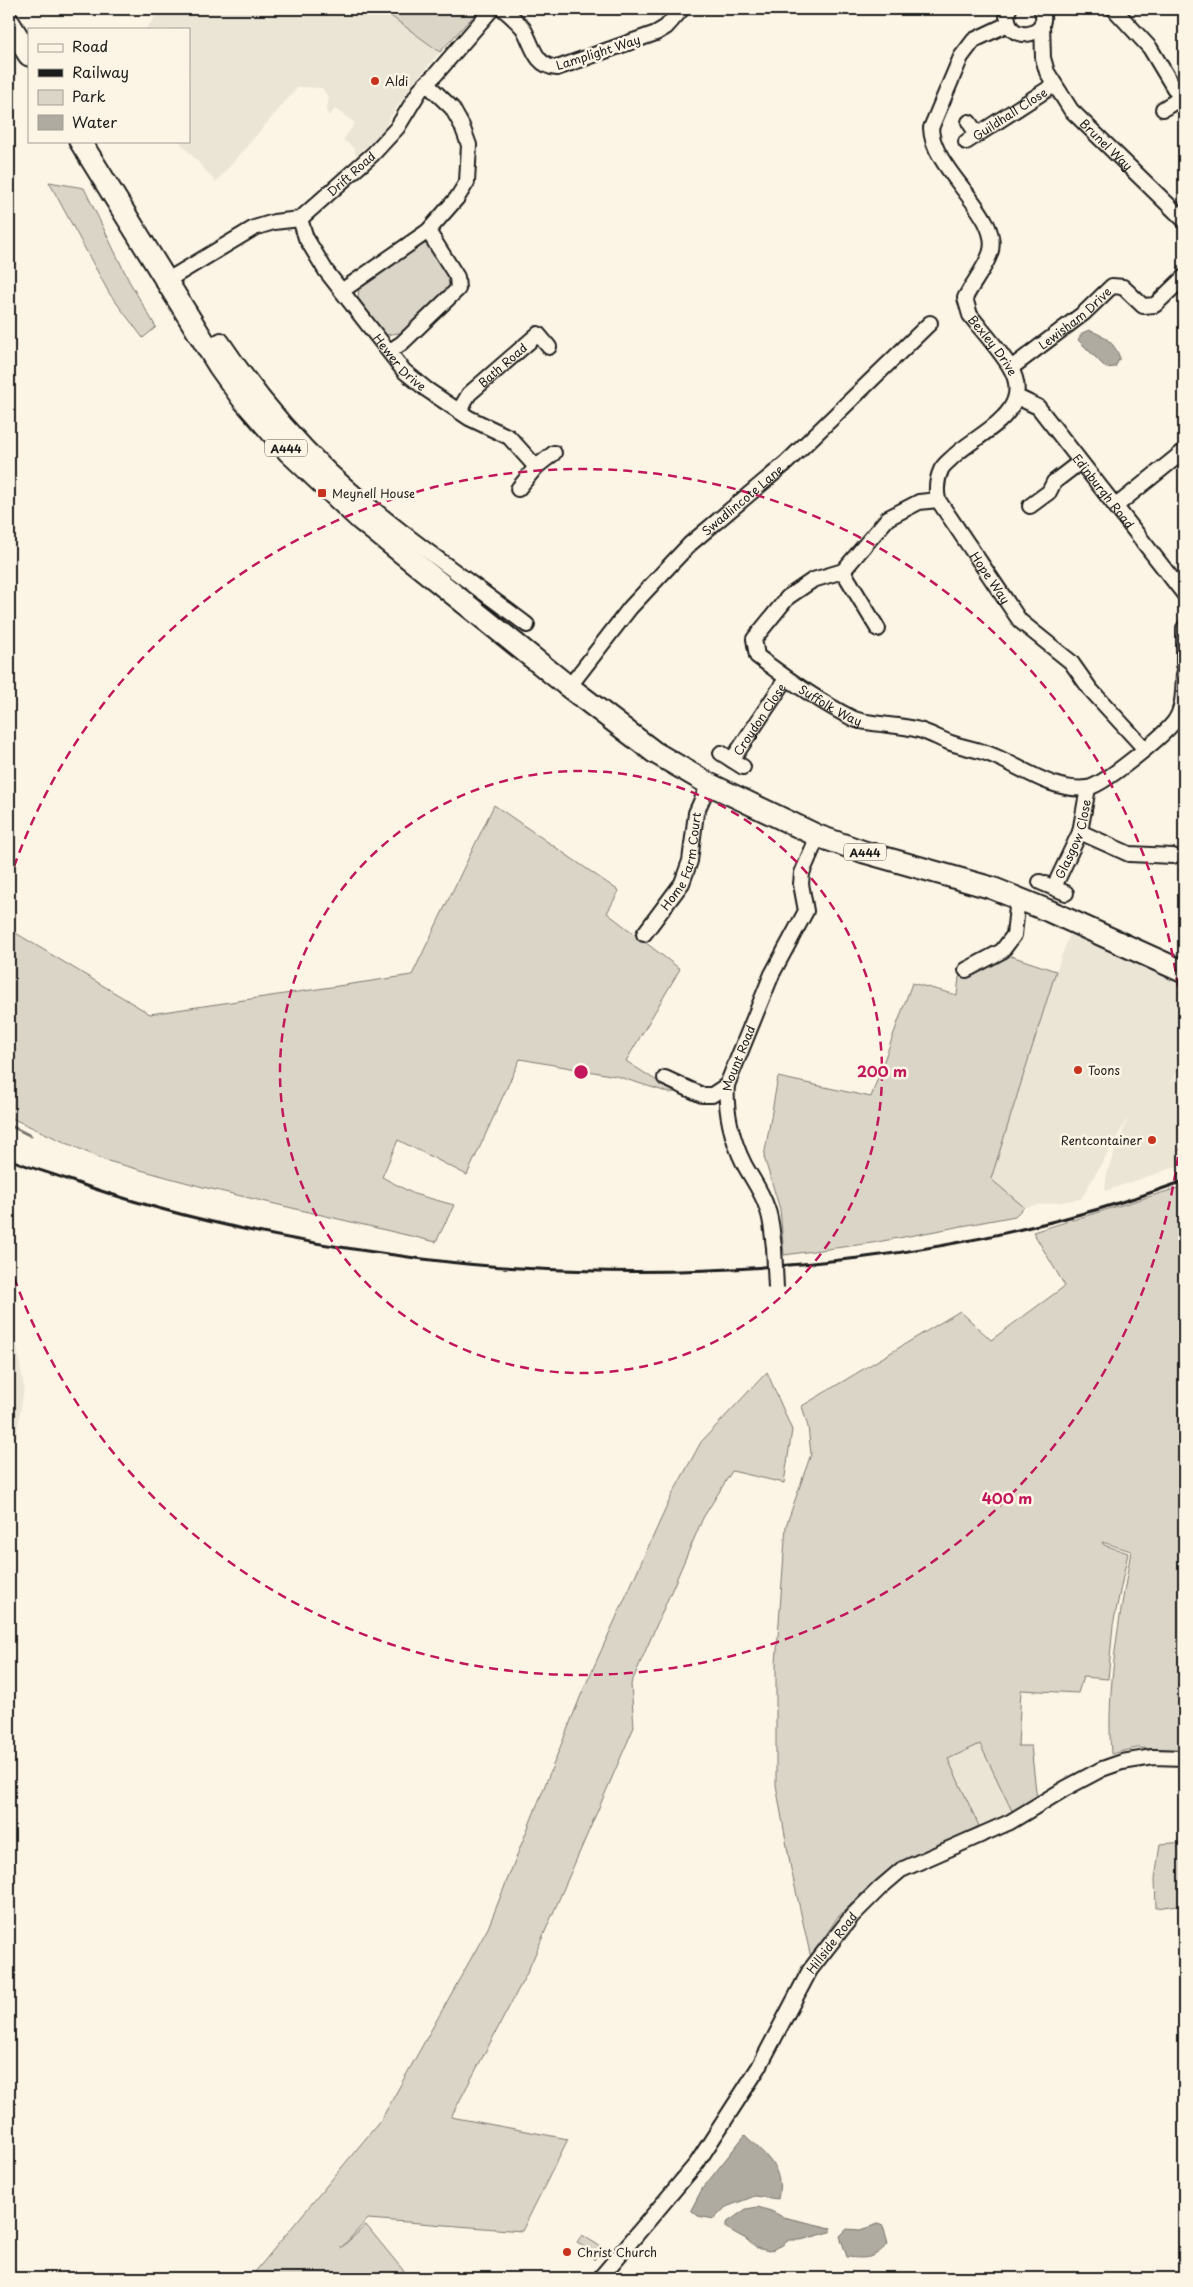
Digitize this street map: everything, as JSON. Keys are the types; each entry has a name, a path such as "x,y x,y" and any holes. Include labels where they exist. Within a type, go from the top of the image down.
{"highway":[{"path":"9,23 28,53"},
{"name":"A444","path":"81,142 208,349 242,398 289,452 346,506 405,544 476,611 569,687 654,752 709,784 818,836 864,852 978,883 1018,898 1184,972"}],"street":[{"name":"Drift Road","path":"300,219 373,154 397,128 422,87 427,84 492,9"},
{"name":"Lamplight Way","path":"503,9 522,27 537,58 547,66 556,68 656,33 666,27 682,9"},
{"path":"1008,24 1007,16 1009,9"},
{"path":"1114,9 1150,48 1182,97 1163,109"},
{"path":"1023,35 1036,32 1045,13"},
{"name":"Brunel Way","path":"1043,58 1045,13"},
{"name":"Brunel Way","path":"1008,24 1013,31 1023,35 1043,58 1054,85 1071,110 1184,218"},
{"name":"Bexley Drive","path":"1008,24 974,40 960,57 931,128 935,148 958,184 984,218 991,239 990,253 965,298 970,315 1011,368 1016,384 1017,397"},
{"path":"343,290 428,231 457,198 467,182 470,165 469,146 462,126 452,108 427,84"},
{"name":"Guildhall Close","path":"971,133 1054,85"},
{"path":"166,281 254,228 274,222 300,219"},
{"name":"Hewer Drive","path":"300,219 306,238 326,271 343,290 404,371 426,390 458,411 509,438 536,467"},
{"path":"390,351 409,336 458,289 457,277 428,231"},
{"name":"Lewisham Drive","path":"1011,368 1084,313 1112,286 1123,287 1143,306 1149,306 1155,305 1184,277"},
{"name":"Swadlincote Lane","path":"569,687 624,615 690,544 786,463 930,323"},
{"name":"Bath Road","path":"458,411 469,394 538,334 549,347"},
{"path":"878,629 842,571 888,518 920,502 938,500 936,490 941,468 1008,413 1017,397"},
{"name":"Edinburgh Road","path":"1017,397 1038,407 1184,594"},
{"path":"1116,506 1184,451"},
{"path":"518,489 536,467 554,453"},
{"path":"1030,506 1049,492 1054,482 1080,462"},
{"name":"Hope Way","path":"938,500 1020,621 1071,662 1090,689 1145,749"},
{"path":"405,544 526,625"},
{"name":"Suffolk Way","path":"842,571 813,580 788,597 754,640 757,656 786,679 854,719 918,730 994,756 1048,782 1069,787 1088,788"},
{"path":"1184,628 1184,666"},
{"path":"1088,788 1104,780 1145,749 1174,721 1183,704 1184,674"},
{"name":"Croydon Close","path":"732,760 786,679"},
{"name":"Home Farm Court","path":"644,934 682,883 690,861 696,813 709,784"},
{"name":"Glasgow Close","path":"1054,887 1080,832 1088,788"},
{"path":"1080,832 1129,854 1173,856"},
{"name":"Mount Road","path":"776,1288 774,1247 768,1210 757,1182 744,1163 729,1121 726,1100 727,1085 772,974 806,911 801,884 802,874 818,836"},
{"name":"Glasgow Close","path":"1040,882 1066,894"},
{"path":"966,970 1002,951 1014,935 1018,898"},
{"path":"665,1078 702,1095 712,1095 727,1085"},
{"name":"Hillside Road","path":"600,2278 697,2163 760,2067 810,1970 852,1916 880,1888 901,1870 1010,1822 1066,1788 1104,1768 1122,1762 1153,1758 1184,1758"}],"shaded area":[{"path":"161,9 380,9 440,52 416,80 390,117 380,140 376,139 356,155 354,148 343,140 355,123 335,109 329,116 326,111 329,98 322,88 298,87 216,182 180,142 190,142 190,28 147,28"},
{"path":"1071,931 1184,982 1184,1063 1169,1085 1184,1069 1184,1164 1105,1191 1107,1172 1128,1118 1081,1199 1024,1207 991,1179 1056,971"},
{"path":"9,1297 24,1388 15,1445 9,1462"},
{"path":"980,1744 1012,1811 979,1826 948,1759"}],"green space":[{"path":"381,9 484,9 481,12 477,12 440,52"},
{"path":"49,182 84,188 129,281 156,327 143,338 109,293"},
{"path":"419,244 431,244 451,279 452,290 405,332 386,335 358,298 359,288"},
{"path":"494,805 619,891 607,913 680,969 626,1061 674,1092 670,1093 616,1076 520,1059 467,1175 398,1140 382,1177 414,1194 454,1205 436,1242 203,1187 104,1160 9,1117 9,929 150,1014 412,975"},
{"path":"1011,956 1056,971 991,1179 1024,1207 1015,1216 872,1243 784,1255 780,1209 764,1157 778,1077 871,1097 912,983 957,995 959,977"},
{"path":"1184,1186 1184,1750 1137,1748 1111,1754 1110,1703 1112,1677 1131,1551 1102,1542 1104,1545 1128,1553 1113,1625 1108,1679 1083,1677 1078,1693 1021,1690 1018,1746 1031,1746 1037,1800 1012,1811 980,1744 948,1759 979,1826 892,1869 869,1886 837,1918 811,1958 791,1869 776,1785 776,1664 786,1526 811,1454 808,1427 802,1406 960,1311 991,1340 1065,1286 1033,1232"},
{"path":"767,1372 792,1430 784,1483 732,1471 703,1518 631,1684 634,1727 527,1973 451,2117 568,2139 522,2231 368,2219 341,2248 366,2225 407,2275 412,2278 250,2278 381,2120 488,1928 581,1695 671,1497 701,1442"},
{"path":"1184,1842 1184,1918 1178,1905 1156,1908 1155,1879 1160,1844"},
{"path":"582,2235 603,2248 594,2260 588,2250 577,2242"}],"water":[{"path":"1089,330 1104,337 1115,348 1120,358 1115,367 1106,368 1078,340 1082,333"},
{"path":"745,2135 766,2156 776,2170 779,2179 778,2199 755,2196 726,2207 714,2219 698,2216 691,2210 702,2189"},
{"path":"758,2207 783,2217 831,2228 830,2232 801,2240 789,2240 769,2251 756,2248 746,2239 726,2228 726,2223 746,2209"},
{"path":"878,2224 883,2226 888,2244 870,2257 847,2257 840,2236 847,2229 860,2230"}],"waterway":[{"path":"9,1125 31,1136"}],"railway":[{"path":"9,1159 167,1211 270,1235 407,1257 497,1267 603,1271 687,1271 772,1266 856,1258 940,1246 1023,1229 1104,1207 1184,1181"}],"place":[{"name":"Aldi","path":"375,81"},
{"name":"Meynell House","path":"322,493"},
{"name":"Toons","path":"1078,1070"},
{"name":"Rentcontainer","path":"1152,1140"},
{"name":"Christ Church","path":"567,2252"}]}
